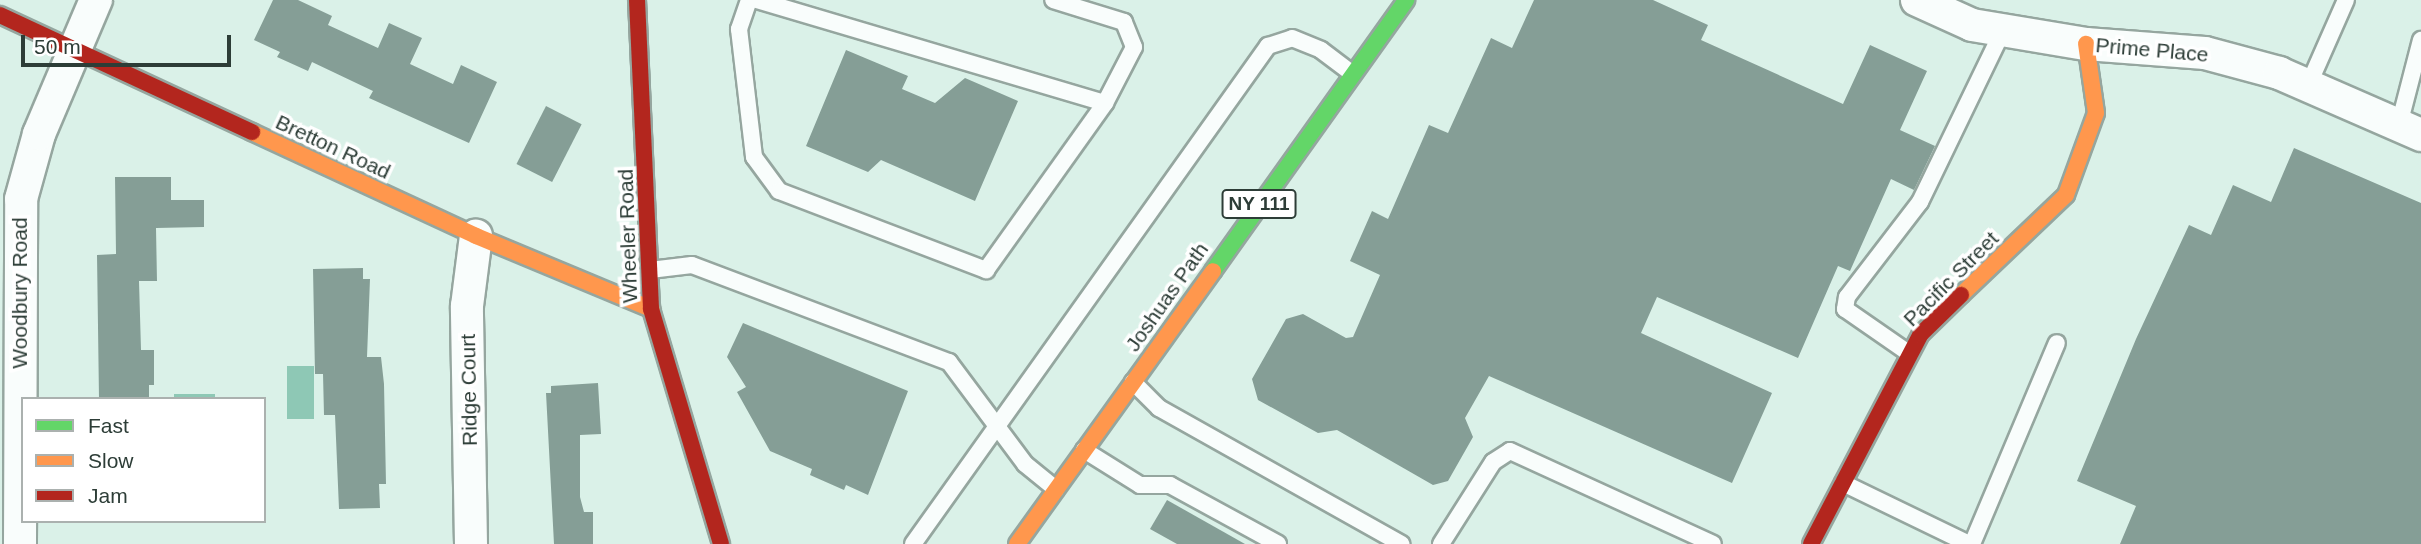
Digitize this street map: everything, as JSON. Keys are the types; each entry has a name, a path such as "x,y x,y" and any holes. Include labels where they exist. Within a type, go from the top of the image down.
{"street":[{"name":"Woodbury Road","path":"20,544 21,199 39,134 76,53 96,0"},
{"name":"Wheeler Road","path":"638,0 651,309 721,544"},
{"name":"Joshuas Path","path":"1024,542 1056,489 1406,0"},
{"name":"Prime Place","path":"1922,1 1972,25 2086,44 2205,53 2308,86 2410,130"},
{"name":"Bretton Road","path":"0,15 76,53 476,236 651,309"},
{"name":"Pacific Street","path":"1811,544 1921,334 2066,195 2096,113 2086,44"},
{"name":"Ridge Court","path":"471,544 467,306 476,236"}],"lane":[{"path":"749,0 739,29 754,157 779,191 986,270 1105,103 1134,47 1124,22 1053,0"},
{"path":"757,0 1105,103"},
{"path":"2308,86 2346,0"},
{"path":"1381,9 1386,27"},
{"path":"1910,354 1845,309 1847,297 1920,202 2003,30"},
{"path":"913,544 1268,46 1292,38 1321,50 1351,74"},
{"path":"2410,130 2421,40"},
{"path":"650,270 692,265 949,362 1025,464 1056,489"},
{"path":"1843,483 1971,544 2057,343"},
{"path":"1133,382 1159,408 1401,544"},
{"path":"1084,450 1140,485 1170,485 1278,544"},
{"path":"1441,544 1493,461 1510,451 1713,544"}],"shaded area":[{"path":"287,366 314,366 314,419 287,419"},
{"path":"174,394 215,394 215,397 174,397"}],"building":[{"path":"273,0 298,0 332,16 328,25 378,48 389,23 422,38 410,64 453,84 461,65 497,82 469,143 369,98 373,91 312,62 308,71 277,57 280,52 254,40"},
{"path":"1534,0 1653,0 1708,25 1701,40 1843,104 1870,45 1927,71 1900,130 1935,146 1914,190 1891,179 1850,271 1838,266 1798,358 1657,297 1641,333 1772,393 1732,483 1489,376 1465,418 1473,437 1448,481 1433,485 1337,430 1318,433 1258,400 1252,379 1286,319 1303,314 1346,338 1353,337 1380,275 1350,261 1372,211 1388,219 1429,125 1448,133 1491,38 1512,48"},
{"path":"846,50 908,76 902,89 935,103 965,78 1018,101 975,201 881,160 868,172 806,146"},
{"path":"546,106 582,124 552,182 516,164"},
{"path":"2294,148 2421,203 2421,544 2120,544 2136,506 2077,481 2136,339 2189,225 2211,235 2233,185 2271,202"},
{"path":"115,177 171,177 171,200 204,200 204,227 156,228 157,281 139,281 141,350 154,350 154,385 149,385 149,397 99,397 97,255 116,254"},
{"path":"363,268 363,279 370,279 367,357 381,357 384,384 386,484 379,484 380,508 339,509 335,415 324,415 323,374 315,374 313,269"},
{"path":"743,323 908,391 868,495 846,485 844,490 810,475 812,469 770,451 737,392 746,387 727,357"},
{"path":"598,383 601,434 580,435 580,497 584,512 593,512 593,544 554,544 546,393 551,393 551,386"},
{"path":"1167,500 1245,544 1177,544 1150,529"}],"traffic: fast":[{"path":"1213,271 1406,0"}],"traffic: slow":[{"path":"1961,295 2066,195 2096,113 2086,44"},
{"path":"252,132 476,236 651,309"},
{"path":"1017,544 1213,271"}],"traffic: jam":[{"path":"637,0 651,309 721,544"},
{"path":"0,15 252,132"},
{"path":"1811,544 1921,334 1961,295"}]}
